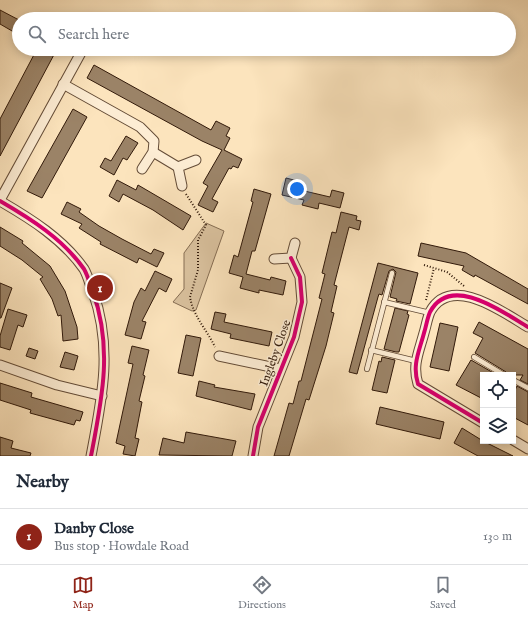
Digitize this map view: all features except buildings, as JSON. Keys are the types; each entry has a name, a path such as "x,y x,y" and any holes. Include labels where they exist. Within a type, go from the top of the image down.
{"street":[{"path":"79,56 0,200 25,215 50,233 68,249 85,271 100,311 105,351 102,396 90,456"},
{"path":"63,84 140,127 154,141 152,152 142,169"},
{"path":"152,152 178,167 182,186"},
{"path":"178,167 196,160"},
{"path":"274,259 290,258 295,242"},
{"name":"Ingleby Close","path":"253,456 258,427 294,337 302,302 300,277 290,258"},
{"path":"480,421 418,384 414,371 431,311 448,298 468,296 479,300 528,327"},
{"name":"Ingleby Close","path":"219,356 280,369"},
{"path":"0,365 57,385 102,396"},
{"path":"516,442 528,449"}],"lane":[{"path":"367,369 392,273"},
{"path":"384,302 431,311"},
{"path":"371,350 416,361"},
{"path":"474,357 499,372"},
{"path":"516,382 528,388"}],"path":[{"path":"182,186 206,225 198,240 198,270 190,297 194,311 219,356"},
{"path":"424,265 446,272 465,287 468,296"},
{"path":"431,311 426,302 434,268"}],"shaded area":[{"path":"206,223 224,231 196,310 192,311 173,302 184,289 184,253"}],"cycle path":[{"path":"0,201 46,230 76,258 87,275 99,313 103,333 104,353 102,394 91,456"},
{"path":"253,456 258,427 294,337 302,302 300,277 291,258"},
{"path":"480,421 418,384 416,377 417,358 430,312 439,301 451,296 464,296 492,306 528,327"}],"place":[{"name":"Danby Close","path":"100,288"}]}
